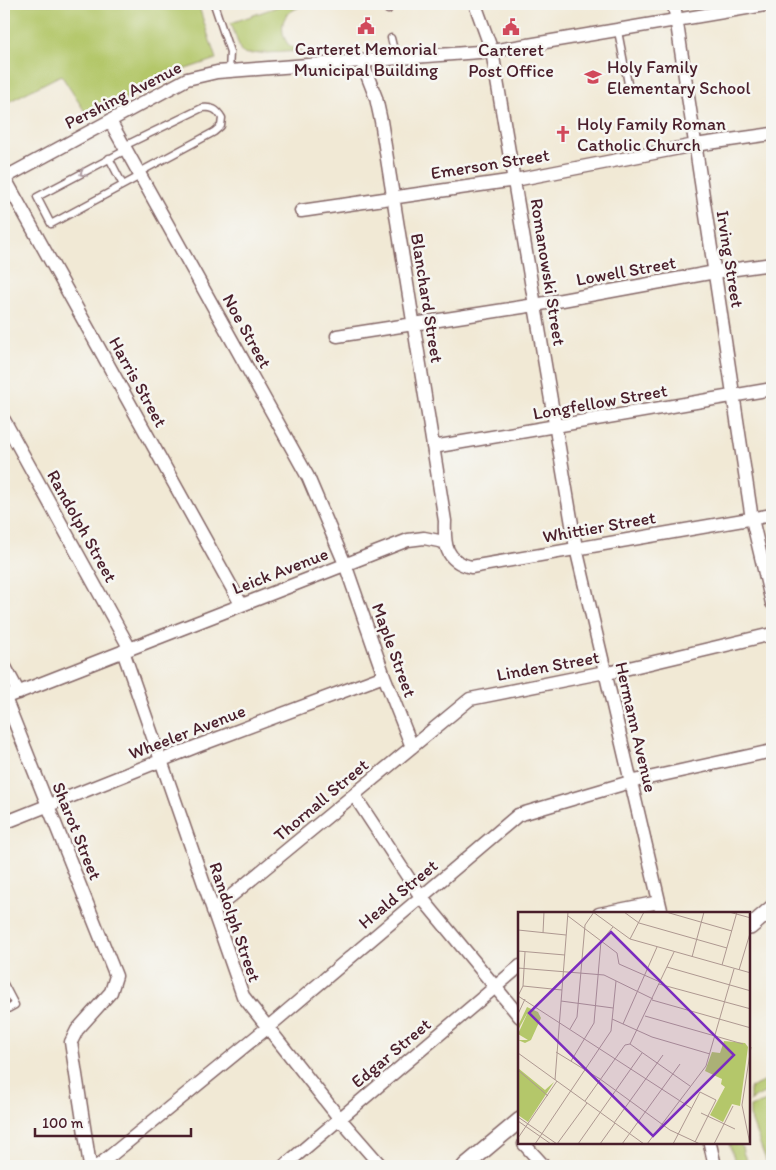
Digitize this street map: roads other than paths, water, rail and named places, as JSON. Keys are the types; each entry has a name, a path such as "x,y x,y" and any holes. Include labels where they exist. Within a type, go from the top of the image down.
{"street":[{"name":"Romanowski Street","path":"475,4 492,51 515,180 554,427 576,548"},
{"name":"Irving Street","path":"674,4 752,519 772,603"},
{"name":"Pershing Avenue","path":"4,177 187,79 217,72 396,60 492,51 677,21 731,7 771,4"},
{"name":"Blanchard Street","path":"362,62 376,98 381,121 445,521 444,542"},
{"name":"Noe Street","path":"110,120 291,445 317,497 345,564"},
{"name":"Emerson Street","path":"301,211 515,180 695,145 772,134"},
{"name":"Harris Street","path":"4,177 241,604"},
{"name":"Lowell Street","path":"338,336 535,305 714,272 772,264"},
{"name":"Longfellow Street","path":"433,447 772,389"},
{"name":"Randolph Street","path":"4,420 127,650 161,761 243,996 340,1119 381,1166"},
{"name":"Whittier Street","path":"444,542 453,560 471,567 772,515"},
{"name":"Leick Avenue","path":"4,698 408,540 424,538 444,542"},
{"name":"Hermann Avenue","path":"576,548 660,908"},
{"name":"Maple Street","path":"345,564 384,676 412,747"},
{"name":"Linden Street","path":"451,715 470,699 605,672 608,673 772,634"},
{"path":"4,665 19,692"},
{"name":"Wheeler Avenue","path":"4,823 384,676"},
{"name":"Sharot Street","path":"4,698 116,976 111,992 77,1030 71,1042 90,1166"},
{"name":"Thornall Street","path":"213,911 451,715"},
{"name":"Heald Street","path":"98,1166 267,1028 518,815 630,782 772,751"},
{"path":"354,795 421,897 518,1014"},
{"path":"619,912 660,908"},
{"path":"751,926 772,908"},
{"name":"Edgar Street","path":"284,1166 518,968"},
{"path":"465,1166 515,1124"},
{"path":"525,1145 544,1166"},
{"path":"710,1145 715,1166"}],"lane":[{"path":"214,4 230,52 228,72"},
{"path":"618,31 629,89"},
{"path":"391,38 396,60"},
{"path":"202,108 211,108 219,111 222,118 221,126 214,132 51,224 37,197 125,148 202,108"},
{"path":"110,158 123,185"},
{"path":"4,984 15,1005 4,1011"}],"place":[{"name":"Carteret Memorial Municipal Building","path":"366,26"},
{"name":"Carteret Post Office","path":"511,27"},
{"name":"Holy Family Elementary School","path":"593,77"},
{"name":"Holy Family Roman Catholic Church","path":"563,134"}]}
